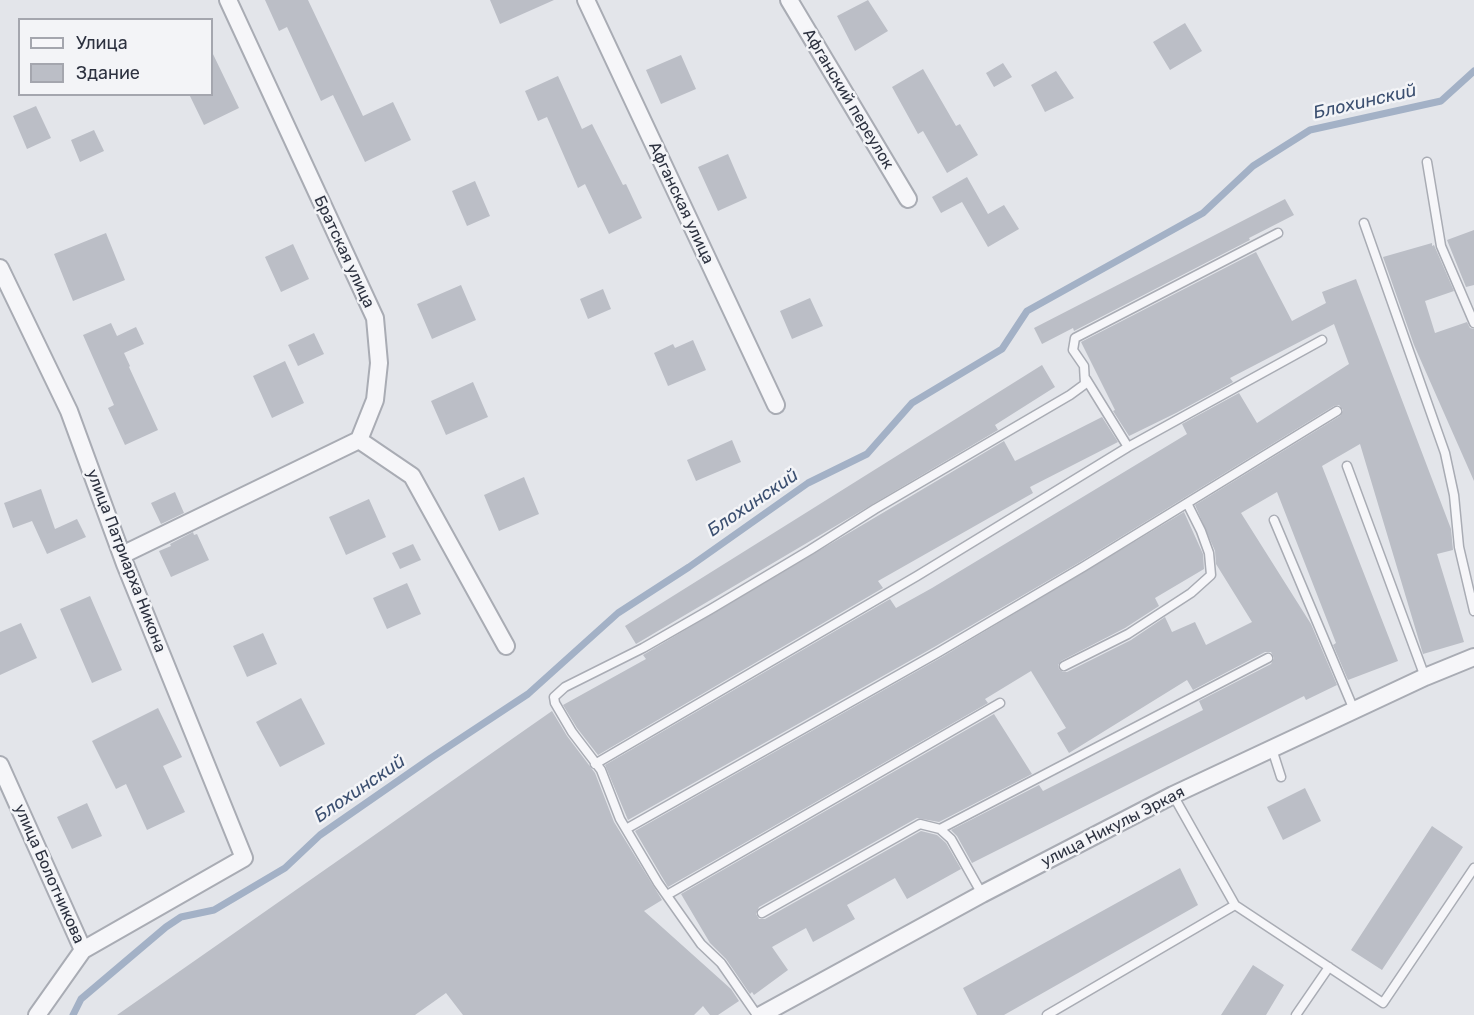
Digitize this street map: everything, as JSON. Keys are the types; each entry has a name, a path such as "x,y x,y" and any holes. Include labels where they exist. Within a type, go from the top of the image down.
{"street":[{"name":"Братская улица","path":"228,0 375,318 380,363 375,400 359,440"},
{"name":"Афганская улица","path":"586,0 776,405"},
{"name":"Афганский переулок","path":"789,0 908,199"},
{"name":"улица Патриарха Никона","path":"0,268 69,411 122,555 244,858 83,950"},
{"path":"122,555 359,440 412,476 506,646"},
{"name":"улица Никулы Эркая","path":"759,1015 982,894 1173,795 1425,677 1474,657"},
{"name":"улица Болотникова","path":"0,765 83,950"},
{"path":"37,1015 83,950"}],"lane":[{"path":"1427,162 1441,246 1474,323"},
{"path":"1364,223 1445,453 1454,495 1459,547 1474,611"},
{"path":"759,1015 721,963 700,944 667,896 620,819 601,770 572,732 555,703 554,697 565,687 643,648 800,556 875,508 1070,395 1085,384 1084,366 1073,350 1075,338 1278,233"},
{"path":"595,764 917,576 1128,447 1322,340"},
{"path":"1085,377 1128,447"},
{"path":"626,829 939,652 1083,567 1337,411"},
{"path":"1347,466 1425,677"},
{"path":"1064,666 1128,634 1191,593 1211,575 1209,553 1187,503"},
{"path":"1274,520 1354,710"},
{"path":"940,829 1268,658"},
{"path":"667,896 1000,703"},
{"path":"1272,749 1281,777"},
{"path":"1173,795 1235,905 1383,1003 1474,868"},
{"path":"762,913 920,824 940,829 951,839 982,894"},
{"path":"1047,1015 1235,905"},
{"path":"1296,1015 1329,967"}],"building":[{"path":"265,0 308,0 363,116 393,102 411,140 365,162 333,95 321,101 287,27 279,31"},
{"path":"490,0 554,0 500,24"},
{"path":"868,0 888,31 855,51 837,16"},
{"path":"1185,23 1202,51 1170,70 1153,42"},
{"path":"213,54 239,108 204,125 190,96 213,96"},
{"path":"681,55 696,89 661,104 646,70"},
{"path":"1003,63 1012,77 994,87 986,73"},
{"path":"923,69 956,126 960,124 978,155 947,173 923,131 918,134 892,87"},
{"path":"1056,71 1074,98 1045,112 1031,85"},
{"path":"558,76 582,129 592,124 623,185 626,184 642,218 609,234 585,184 578,188 547,117 538,121 525,91"},
{"path":"36,106 51,138 27,149 13,116"},
{"path":"94,130 104,151 80,162 71,140"},
{"path":"728,154 747,198 718,211 698,167"},
{"path":"967,177 988,214 1004,205 1019,229 988,247 962,202 941,213 932,197"},
{"path":"475,181 490,216 467,226 452,191"},
{"path":"1285,199 1294,215 1074,331 1073,328 1042,344 1034,328"},
{"path":"1474,230 1474,285 1466,287 1447,240"},
{"path":"106,233 125,280 73,301 54,254"},
{"path":"1432,243 1454,291 1425,301 1435,333 1467,322 1470,328 1474,329 1474,481 1414,345 1383,257"},
{"path":"293,244 309,279 281,292 265,257"},
{"path":"1256,252 1292,321 1326,303 1322,292 1356,279 1451,529 1453,550 1437,554 1464,642 1423,654 1360,444 1322,466 1398,661 1348,680 1333,645 1336,643 1277,492 1241,513 1311,624 1337,685 1306,700 1304,696 972,863 957,836 951,830 1039,785 1043,791 1203,710 1199,701 1271,664 1274,658 1271,652 1265,652 1193,690 1187,680 1069,753 1057,733 1066,728 1031,671 985,699 988,703 668,887 635,831 942,657 1184,512 1203,554 1204,569 1155,598 1159,606 1125,628 1061,661 1058,665 1059,669 1067,672 1131,640 1165,617 1172,632 1195,622 1206,645 1252,622 1216,564 1215,551 1195,505 1340,416 1343,410 1339,405 1080,562 628,820 605,765 890,599 896,608 932,588 1187,434 1182,424 1239,393 1257,423 1349,364 1334,324 1230,378 1233,382 1129,436 1113,411 1115,410 1081,342"},
{"path":"461,285 476,320 432,339 417,304"},
{"path":"603,289 611,309 588,319 580,299"},
{"path":"810,298 823,326 792,339 780,311"},
{"path":"111,323 117,336 136,327 144,344 124,353 158,430 125,445 108,408 114,405 83,335"},
{"path":"314,333 324,354 298,366 288,345"},
{"path":"693,340 706,370 668,386 654,353 673,344 675,348"},
{"path":"285,361 304,403 272,418 253,376"},
{"path":"1042,365 1055,387 995,425 998,430 636,644 625,626"},
{"path":"473,382 488,417 446,435 431,401"},
{"path":"1102,417 1118,442 1030,487 1033,493 878,581 883,588 598,755 563,705 646,659 643,655 1004,441 1015,461"},
{"path":"732,440 741,462 696,481 687,460"},
{"path":"524,477 539,514 499,531 484,495"},
{"path":"41,489 55,529 77,519 86,537 47,554 32,521 13,528 4,503"},
{"path":"175,492 184,513 161,524 151,503"},
{"path":"369,499 386,537 346,555 329,517"},
{"path":"193,532 194,535 197,534 209,560 171,577 159,551"},
{"path":"413,544 421,560 400,569 392,553"},
{"path":"407,583 421,614 387,629 373,598"},
{"path":"90,596 122,670 92,683 60,609"},
{"path":"21,623 37,658 0,675 0,632"},
{"path":"263,633 277,664 247,677 233,646"},
{"path":"301,698 325,744 280,767 256,722"},
{"path":"158,708 182,757 163,766 185,812 147,830 126,784 116,789 92,741"},
{"path":"552,711 567,736 595,773 614,822 662,900 644,911 731,989 739,1001 718,1015 710,1015 703,1006 694,1015 463,1015 446,993 415,1015 117,1015"},
{"path":"994,714 1032,774 939,822 917,818 759,907 756,914 759,919 765,919 921,831 937,835 946,843 961,869 907,899 895,878 847,905 855,919 813,942 806,928 772,947 788,970 754,995 752,992 750,994 726,959 710,943 681,894"},
{"path":"1305,788 1321,821 1283,840 1267,807"},
{"path":"87,803 102,836 72,849 57,817"},
{"path":"1432,826 1463,847 1382,970 1351,950"},
{"path":"1180,868 1198,905 1004,1015 977,1015 963,988"},
{"path":"1253,965 1284,985 1266,1015 1221,1015"}],"waterway":[{"name":"Блохинский","path":"73,1015 81,999 166,927 181,917 214,910 285,868 320,835 528,694 618,613 689,567 808,483 867,454 912,403 1002,349 1027,311 1203,213 1253,166 1310,130 1441,101 1474,71"}]}
